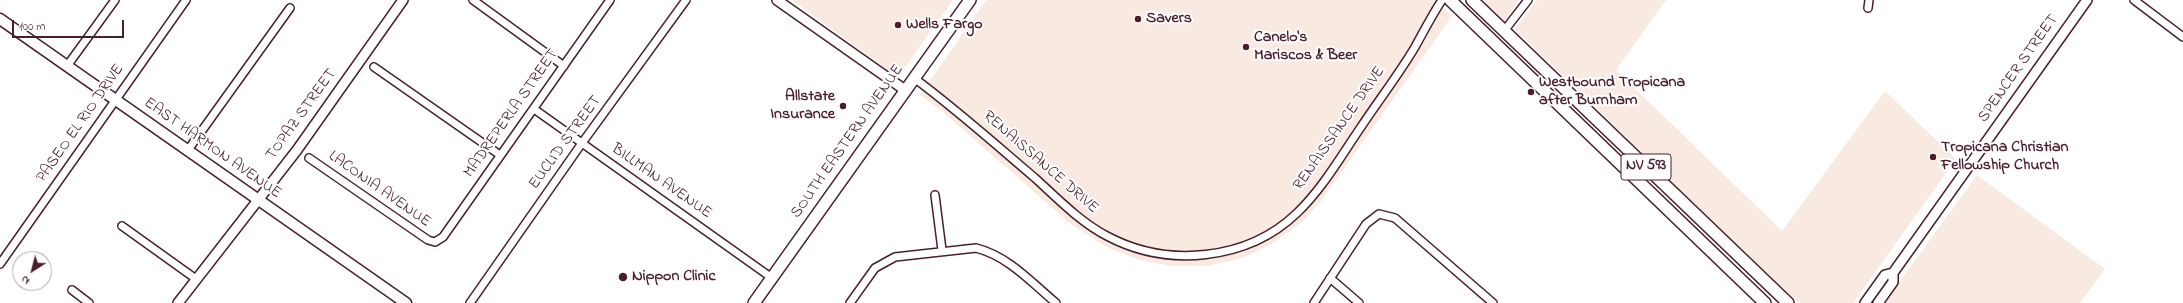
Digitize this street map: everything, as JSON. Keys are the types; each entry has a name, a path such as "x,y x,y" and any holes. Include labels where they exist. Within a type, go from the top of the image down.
{"main road":[{"name":"SOUTH EASTERN AVENUE","path":"754,303 970,0"},
{"name":"NV 593","path":"1450,0 1765,303"},
{"name":"NV 593","path":"1472,0 1788,303"},
{"path":"1467,16 1480,18 1496,33 1504,31"},
{"name":"EAST HARMON AVENUE","path":"0,19 406,303"},
{"path":"1490,40 1499,38 1518,54 1530,57"},
{"path":"1610,154 1630,165 1663,192 1675,196"},
{"path":"1656,199 1670,202 1691,219 1712,230"}],"street":[{"path":"67,66 115,0"},
{"name":"PASEO EL RIO DRIVE","path":"0,264 186,0"},
{"name":"TOPAZ STREET","path":"178,303 297,150 403,0"},
{"path":"473,0 564,66"},
{"name":"MADREPERLA STREET","path":"435,242 443,237 610,0"},
{"name":"EUCLID STREET","path":"470,303 686,0"},
{"path":"777,0 905,90"},
{"name":"RENAISSANCE DRIVE","path":"914,78 949,103 1079,218 1107,236 1138,249 1172,256 1206,256 1239,248 1270,233 1296,214 1323,183 1415,47 1442,0"},
{"path":"1504,31 1528,0"},
{"name":"SPENCER STREET","path":"1878,303 1893,282 1893,273 2087,0"},
{"path":"2134,0 2183,37"},
{"path":"188,150 290,8"},
{"path":"374,67 500,155"},
{"name":"BILLMAN AVENUE","path":"534,109 772,278"},
{"name":"LACONIA AVENUE","path":"309,158 428,240 435,242"},
{"path":"935,195 942,250"},
{"path":"1314,303 1366,224 1379,214 1395,218 1492,303"},
{"path":"122,226 196,279"},
{"path":"850,303 875,268 892,259 942,250 976,248 988,251 1008,262 1056,303"},
{"name":"SPENCER STREET","path":"1865,303 1885,275 1893,273"},
{"path":"1330,278 1359,303"},
{"path":"72,290 89,303"}],"shaded area":[{"path":"792,0 953,0 898,77"},
{"path":"986,0 1435,0 1452,16 1321,201 1303,221 1275,242 1243,258 1207,266 1171,266 1136,259 1107,247 1073,226 942,111 920,95"},
{"path":"1483,0 1519,0 1504,21"},
{"path":"1537,0 1666,0 1616,70 1782,231 1885,91 1956,159 1853,303 1799,303 1759,267 1515,29"},
{"path":"1977,175 2105,269 2080,303 1884,303"}],"place":[{"name":"Savers","path":"1138,19"},
{"name":"Wells Fargo","path":"898,25"},
{"name":"Canelo's Mariscos & Beer","path":"1246,47"},
{"name":"Westbound Tropicana after Burnham","path":"1531,92"},
{"name":"Allstate Insurance","path":"843,106"},
{"name":"Tropicana Christian Fellowship Church","path":"1933,157"},
{"name":"Nippon Clinic","path":"623,277"}]}
